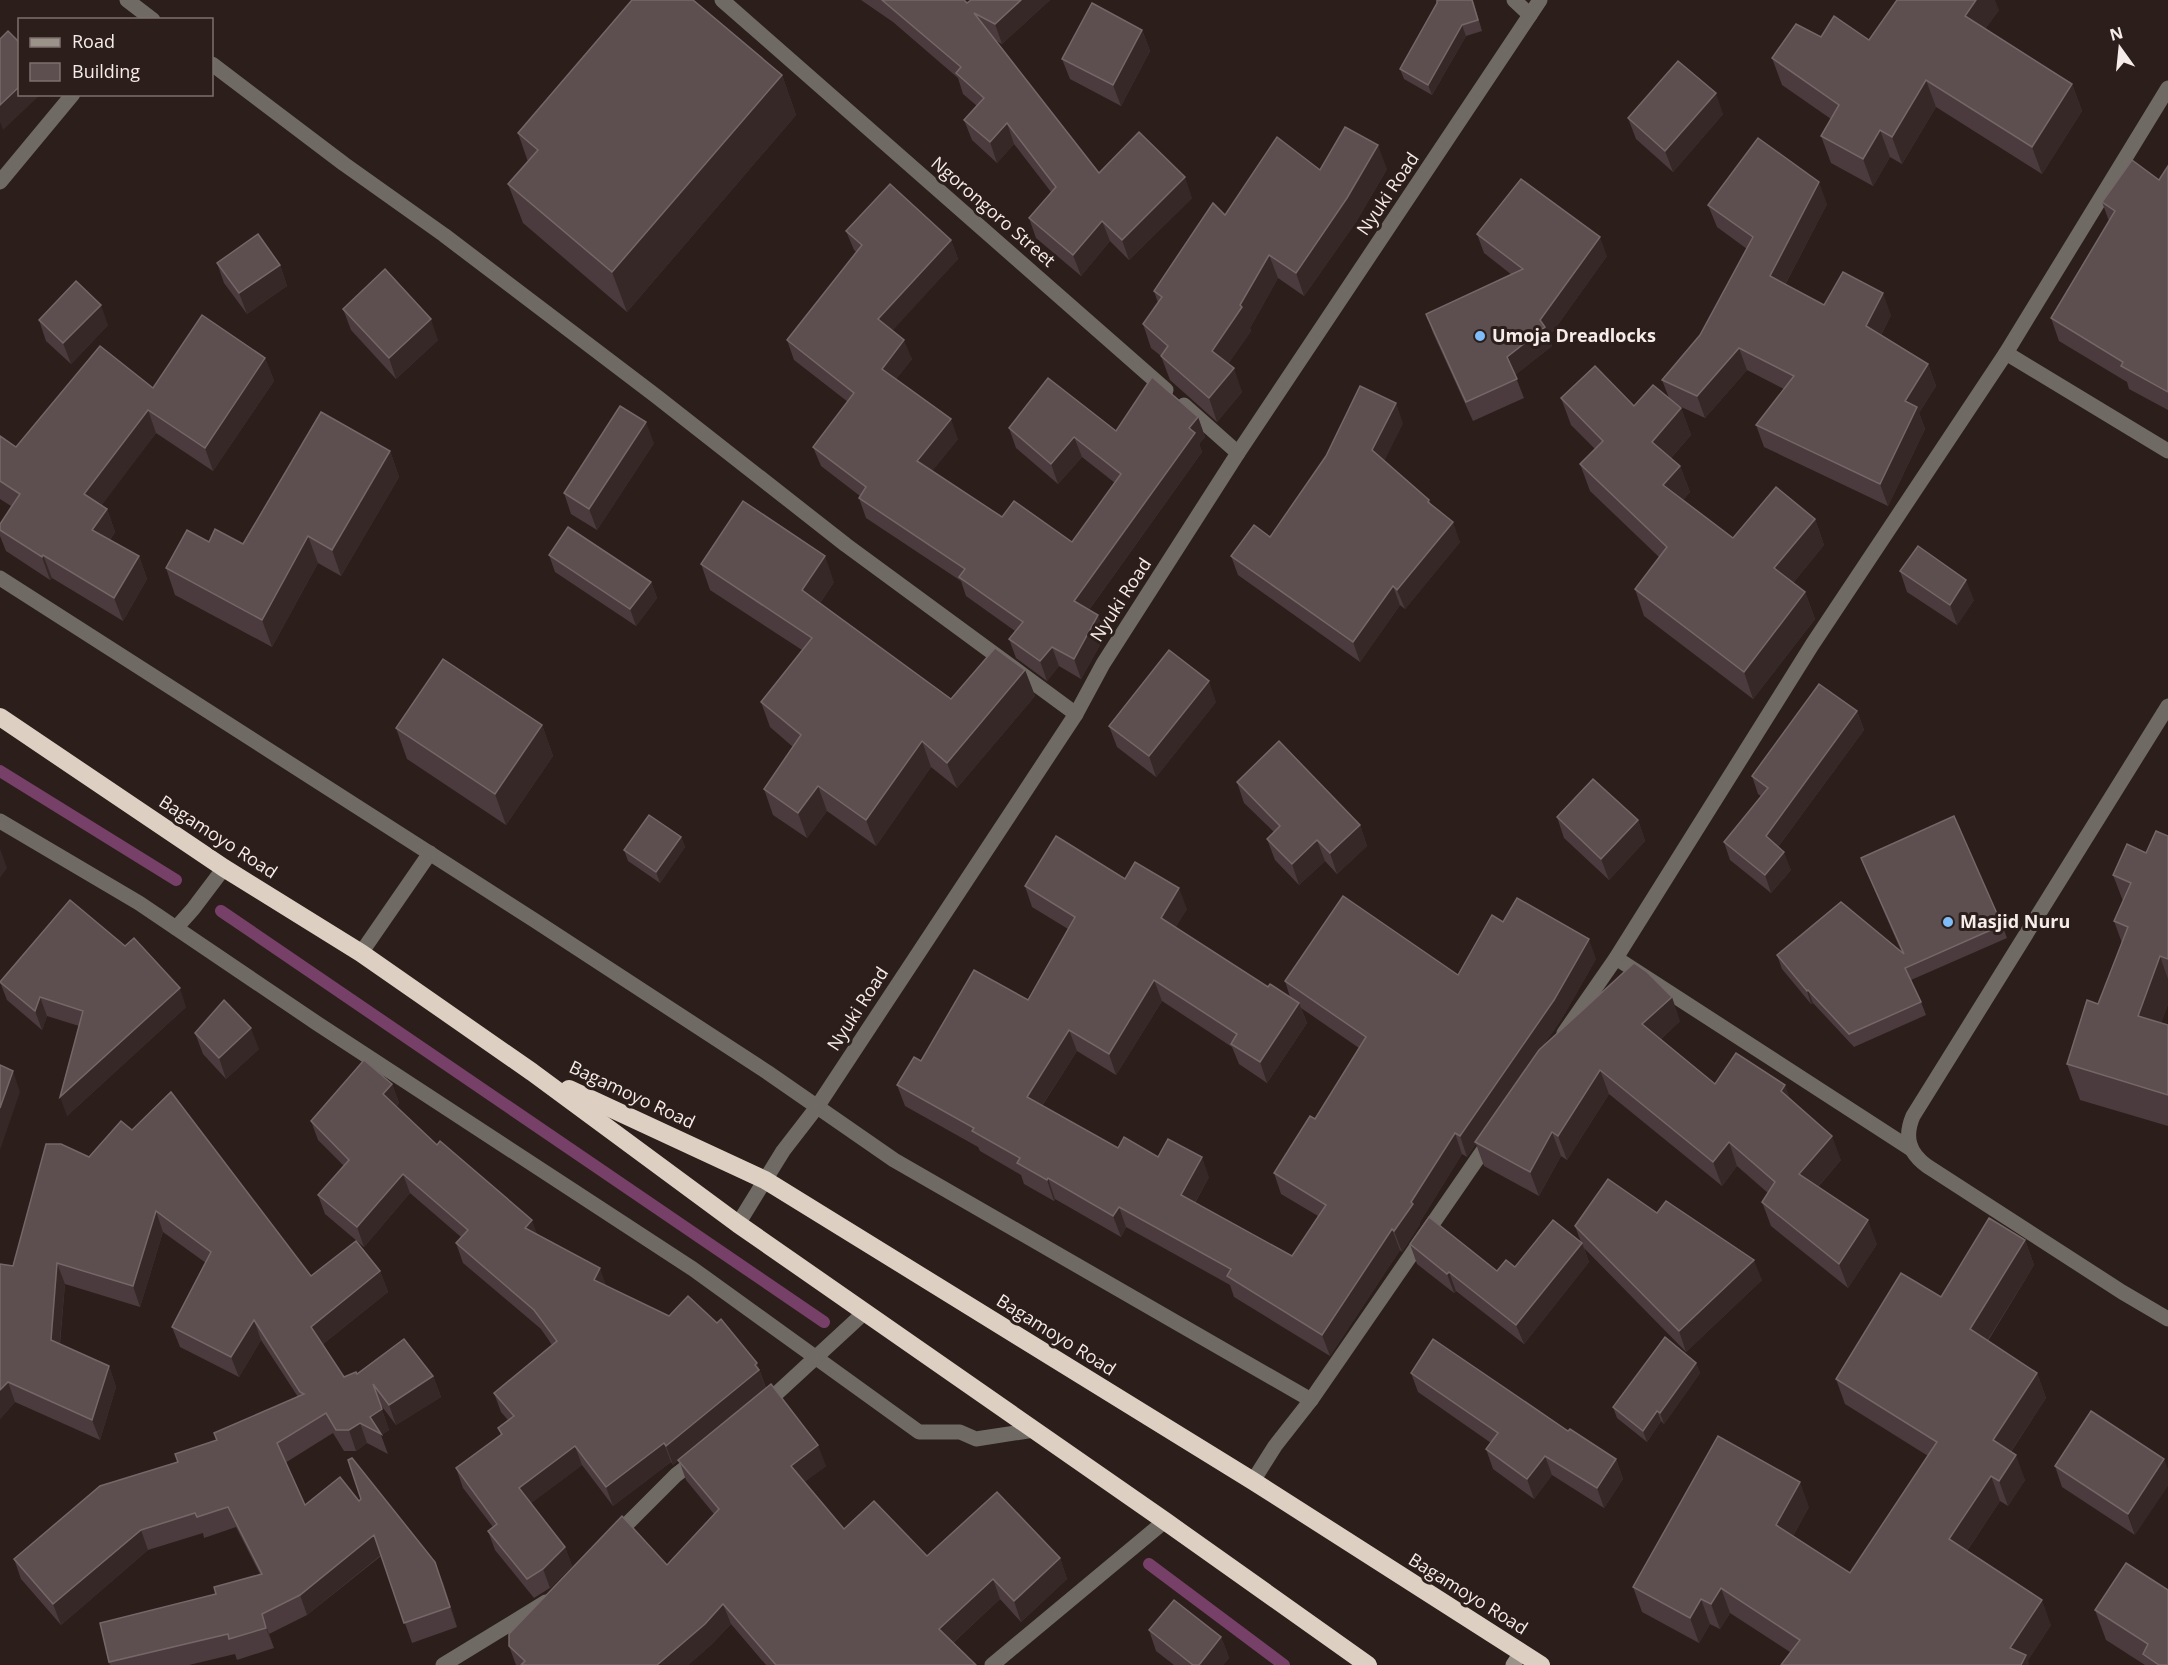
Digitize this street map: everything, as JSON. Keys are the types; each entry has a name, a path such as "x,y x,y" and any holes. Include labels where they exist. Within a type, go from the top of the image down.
{"highway":[{"name":"Bagamoyo Road","path":"0,717 224,868 362,953 532,1072 738,1224 1368,1665"},
{"name":"Bagamoyo Road","path":"532,1072 765,1180 1253,1481 1517,1659 1541,1665"}],"street":[{"path":"127,0 146,13"},
{"name":"Ngorongoro Street","path":"722,0 1238,453"},
{"path":"1514,0 1530,15"},
{"name":"Nyuki Road","path":"738,1224 783,1151 817,1107 1076,714 1103,664 1238,453 1540,0"},
{"path":"213,65 656,396 846,545 1076,714"},
{"path":"1555,1046 1616,958 1812,645 2006,352 2168,88"},
{"path":"0,182 71,96"},
{"path":"2006,352 2168,451"},
{"path":"0,578 748,1059 894,1160 1311,1400"},
{"path":"2168,706 1908,1127 1911,1149 1927,1166 2122,1292 2168,1319"},
{"path":"0,821 139,903 338,1037 693,1269 919,1432 960,1432 976,1439 1034,1430"},
{"path":"362,953 430,853"},
{"path":"176,928 224,868"},
{"path":"1616,958 1911,1149"},
{"path":"1253,1481 1275,1446 1311,1400 1501,1125"},
{"path":"749,1418 865,1312"},
{"path":"604,1548 676,1475 712,1446"},
{"path":"992,1665 1165,1521"},
{"path":"443,1665 556,1596"}],"building":[{"path":"632,0 693,0 782,75 612,272 508,184 538,150 518,133"},
{"path":"882,0 964,0 967,3 971,0 1021,0 995,24 974,13 1099,173 1139,132 1185,177 1122,240 1102,221 1073,255 1029,218 1056,187 1007,123 990,142 964,120 984,98 956,73 961,67"},
{"path":"1437,0 1472,0 1478,20 1462,25 1428,85 1400,69"},
{"path":"1897,0 1976,0 1965,16 2072,84 2032,147 1926,80 1892,137 1880,130 1863,159 1821,136 1839,105 1772,58 1796,24 1821,37 1834,16 1869,40"},
{"path":"1092,3 1142,30 1113,85 1062,59"},
{"path":"8,31 18,41 18,88 0,105 0,39"},
{"path":"1678,61 1716,93 1665,151 1628,118"},
{"path":"1345,127 1378,145 1347,198 1296,273 1269,255 1240,305 1242,307 1212,351 1234,368 1209,398 1161,356 1168,346 1143,324 1162,297 1154,291 1213,203 1225,215 1277,137 1320,170"},
{"path":"1758,138 1819,182 1770,276 1824,305 1843,272 1883,293 1866,326 1928,364 1905,401 1917,407 1880,484 1756,425 1794,376 1739,348 1697,396 1662,380 1700,335 1753,237 1708,205"},
{"path":"2132,160 2159,180 2168,166 2168,392 2121,366 2123,362 2051,318 2115,211 2102,202"},
{"path":"1521,179 1600,237 1540,320 1545,327 1507,357 1517,379 1466,402 1426,314 1523,269 1477,234"},
{"path":"890,184 951,240 878,319 904,340 882,369 951,419 917,461 1002,517 1014,501 1072,542 1121,474 1074,437 1051,464 1009,428 1048,378 1116,431 1152,377 1198,417 1189,428 1195,433 1074,601 1098,615 1074,659 1052,647 1040,661 1009,639 1023,622 959,577 965,569 859,498 866,487 813,447 854,393 787,340 862,245 846,231"},
{"path":"258,234 280,265 239,293 217,263"},
{"path":"385,269 431,319 389,358 343,309"},
{"path":"76,281 101,305 63,343 39,320"},
{"path":"202,315 265,358 205,448 148,410 84,494 107,509 92,530 139,556 114,598 0,530 0,524 20,494 0,481 0,436 16,447 100,346 153,388"},
{"path":"1595,366 1634,406 1653,385 1681,408 1652,442 1680,466 1663,485 1733,538 1776,487 1815,519 1774,568 1805,592 1744,672 1635,589 1667,547 1580,464 1603,441 1561,398"},
{"path":"1360,386 1396,403 1372,450 1453,522 1397,590 1393,586 1353,642 1231,556 1254,525 1270,537 1326,456"},
{"path":"620,406 646,422 589,509 564,493"},
{"path":"321,412 390,451 332,550 308,536 262,620 166,568 187,530 209,542 215,529 243,544"},
{"path":"743,501 825,556 802,590 951,699 995,648 1025,670 947,763 922,741 866,820 818,786 798,813 764,789 801,735 761,702 812,638 701,564"},
{"path":"568,527 651,582 630,609 549,555"},
{"path":"1918,546 1966,580 1950,605 1900,571"},
{"path":"1169,650 1209,681 1149,756 1109,726"},
{"path":"443,659 542,725 495,794 396,728"},
{"path":"1819,684 1857,711 1766,836 1784,852 1765,875 1724,842 1768,788 1752,776"},
{"path":"1279,741 1360,825 1330,853 1317,840 1292,864 1267,839 1280,826 1237,782"},
{"path":"1593,779 1638,820 1601,859 1557,817"},
{"path":"649,815 681,837 656,872 624,850"},
{"path":"1954,816 2002,925 1905,968 1921,1002 1849,1034 1807,991 1777,955 1841,902 1904,954 1861,858"},
{"path":"2156,831 2168,836 2168,959 2160,956 2138,1016 2168,1025 2168,1095 2067,1064 2087,1000 2098,1004 2128,927 2114,921 2131,883 2113,875 2127,844 2146,853"},
{"path":"1056,836 1125,879 1135,862 1179,888 1161,918 1268,987 1270,984 1299,1003 1260,1062 1231,1044 1237,1034 1154,980 1109,1054 1069,1030 1027,1097 1118,1148 1124,1137 1158,1157 1168,1139 1202,1157 1181,1195 1292,1256 1326,1205 1274,1173 1310,1116 1315,1119 1366,1037 1285,981 1343,896 1458,975 1492,915 1503,922 1517,898 1589,939 1554,1000 1460,1136 1455,1133 1411,1202 1413,1204 1394,1231 1392,1229 1322,1335 1227,1276 1231,1269 1119,1207 1113,1216 1048,1178 1047,1180 1017,1163 1020,1158 972,1131 974,1128 897,1085 914,1057 921,1061 974,970 1028,1000 1075,917 1025,886"},
{"path":"70,900 125,946 134,938 180,988 60,1097 83,1011 40,997 35,1011 0,982"},
{"path":"1634,963 1647,972 1672,997 1642,1024 1715,1084 1736,1053 1785,1085 1781,1091 1832,1136 1799,1174 1868,1220 1839,1264 1762,1202 1775,1182 1729,1142 1713,1162 1600,1070 1558,1136 1552,1132 1530,1172 1475,1142 1539,1050"},
{"path":"224,1000 251,1028 219,1058 195,1033"},
{"path":"364,1060 392,1084 383,1094 437,1145 440,1141 532,1220 525,1228 600,1268 594,1280 669,1316 688,1296 717,1323 721,1319 757,1363 755,1365 759,1370 666,1446 664,1443 606,1487 575,1446 519,1488 565,1547 543,1569 527,1579 488,1531 497,1524 456,1468 502,1434 498,1428 514,1416 494,1393 557,1341 534,1310 456,1243 468,1230 403,1174 357,1227 318,1195 349,1160 311,1121"},
{"path":"0,1065 13,1071 0,1108"},
{"path":"171,1092 311,1276 356,1241 380,1271 311,1327 344,1377 356,1372 357,1374 404,1339 433,1376 389,1405 373,1384 382,1409 370,1417 381,1434 360,1423 349,1430 336,1430 326,1413 277,1443 305,1505 340,1477 359,1501 361,1499 348,1460 352,1458 435,1562 450,1607 404,1623 374,1535 300,1595 262,1614 266,1628 229,1639 228,1634 109,1662 100,1623 216,1594 214,1587 262,1574 228,1507 197,1517 195,1513 141,1530 53,1604 14,1559 100,1486 178,1462 175,1454 217,1440 214,1433 304,1394 300,1392 254,1320 231,1357 172,1327 211,1252 156,1211 133,1286 57,1263 51,1340 109,1366 92,1420 8,1382 0,1390 0,1264 13,1266 46,1144 61,1144 89,1157 121,1121 132,1130"},
{"path":"1608,1179 1657,1213 1666,1201 1754,1260 1679,1331 1575,1226"},
{"path":"1429,1217 1497,1271 1506,1260 1515,1267 1553,1220 1582,1243 1516,1325 1410,1244"},
{"path":"1989,1218 2025,1240 1970,1329 2037,1373 1993,1440 2016,1455 1999,1481 1991,1476 1949,1539 2042,1600 2010,1648 2026,1655 2021,1665 1781,1665 1800,1640 1721,1588 1711,1604 1701,1599 1690,1618 1633,1587 1718,1436 1800,1482 1776,1525 1850,1573 1937,1442 1836,1379 1901,1273 1941,1297"},
{"path":"1665,1337 1696,1363 1660,1413 1657,1411 1643,1431 1613,1407"},
{"path":"1433,1339 1568,1431 1570,1429 1616,1459 1597,1488 1545,1456 1527,1479 1486,1449 1498,1433 1411,1373"},
{"path":"771,1384 818,1445 791,1466 844,1529 874,1501 927,1556 997,1492 1060,1558 1014,1601 993,1579 939,1629 976,1665 776,1665 723,1604 705,1624 657,1665 521,1665 525,1661 509,1646 509,1634 622,1516 667,1565 719,1509 678,1460"},
{"path":"2091,1411 2164,1459 2128,1514 2055,1466"},
{"path":"2126,1563 2168,1590 2168,1665 2159,1665 2143,1654 2148,1644 2095,1610"},
{"path":"1174,1600 1221,1637 1199,1665 1193,1665 1149,1630"}],"waterway":[{"path":"0,771 176,880"},
{"path":"221,911 824,1322"},
{"path":"1149,1564 1284,1665"}],"place":[{"name":"Umoja Dreadlocks","path":"1480,336"},
{"name":"Masjid Nuru","path":"1948,922"}]}
